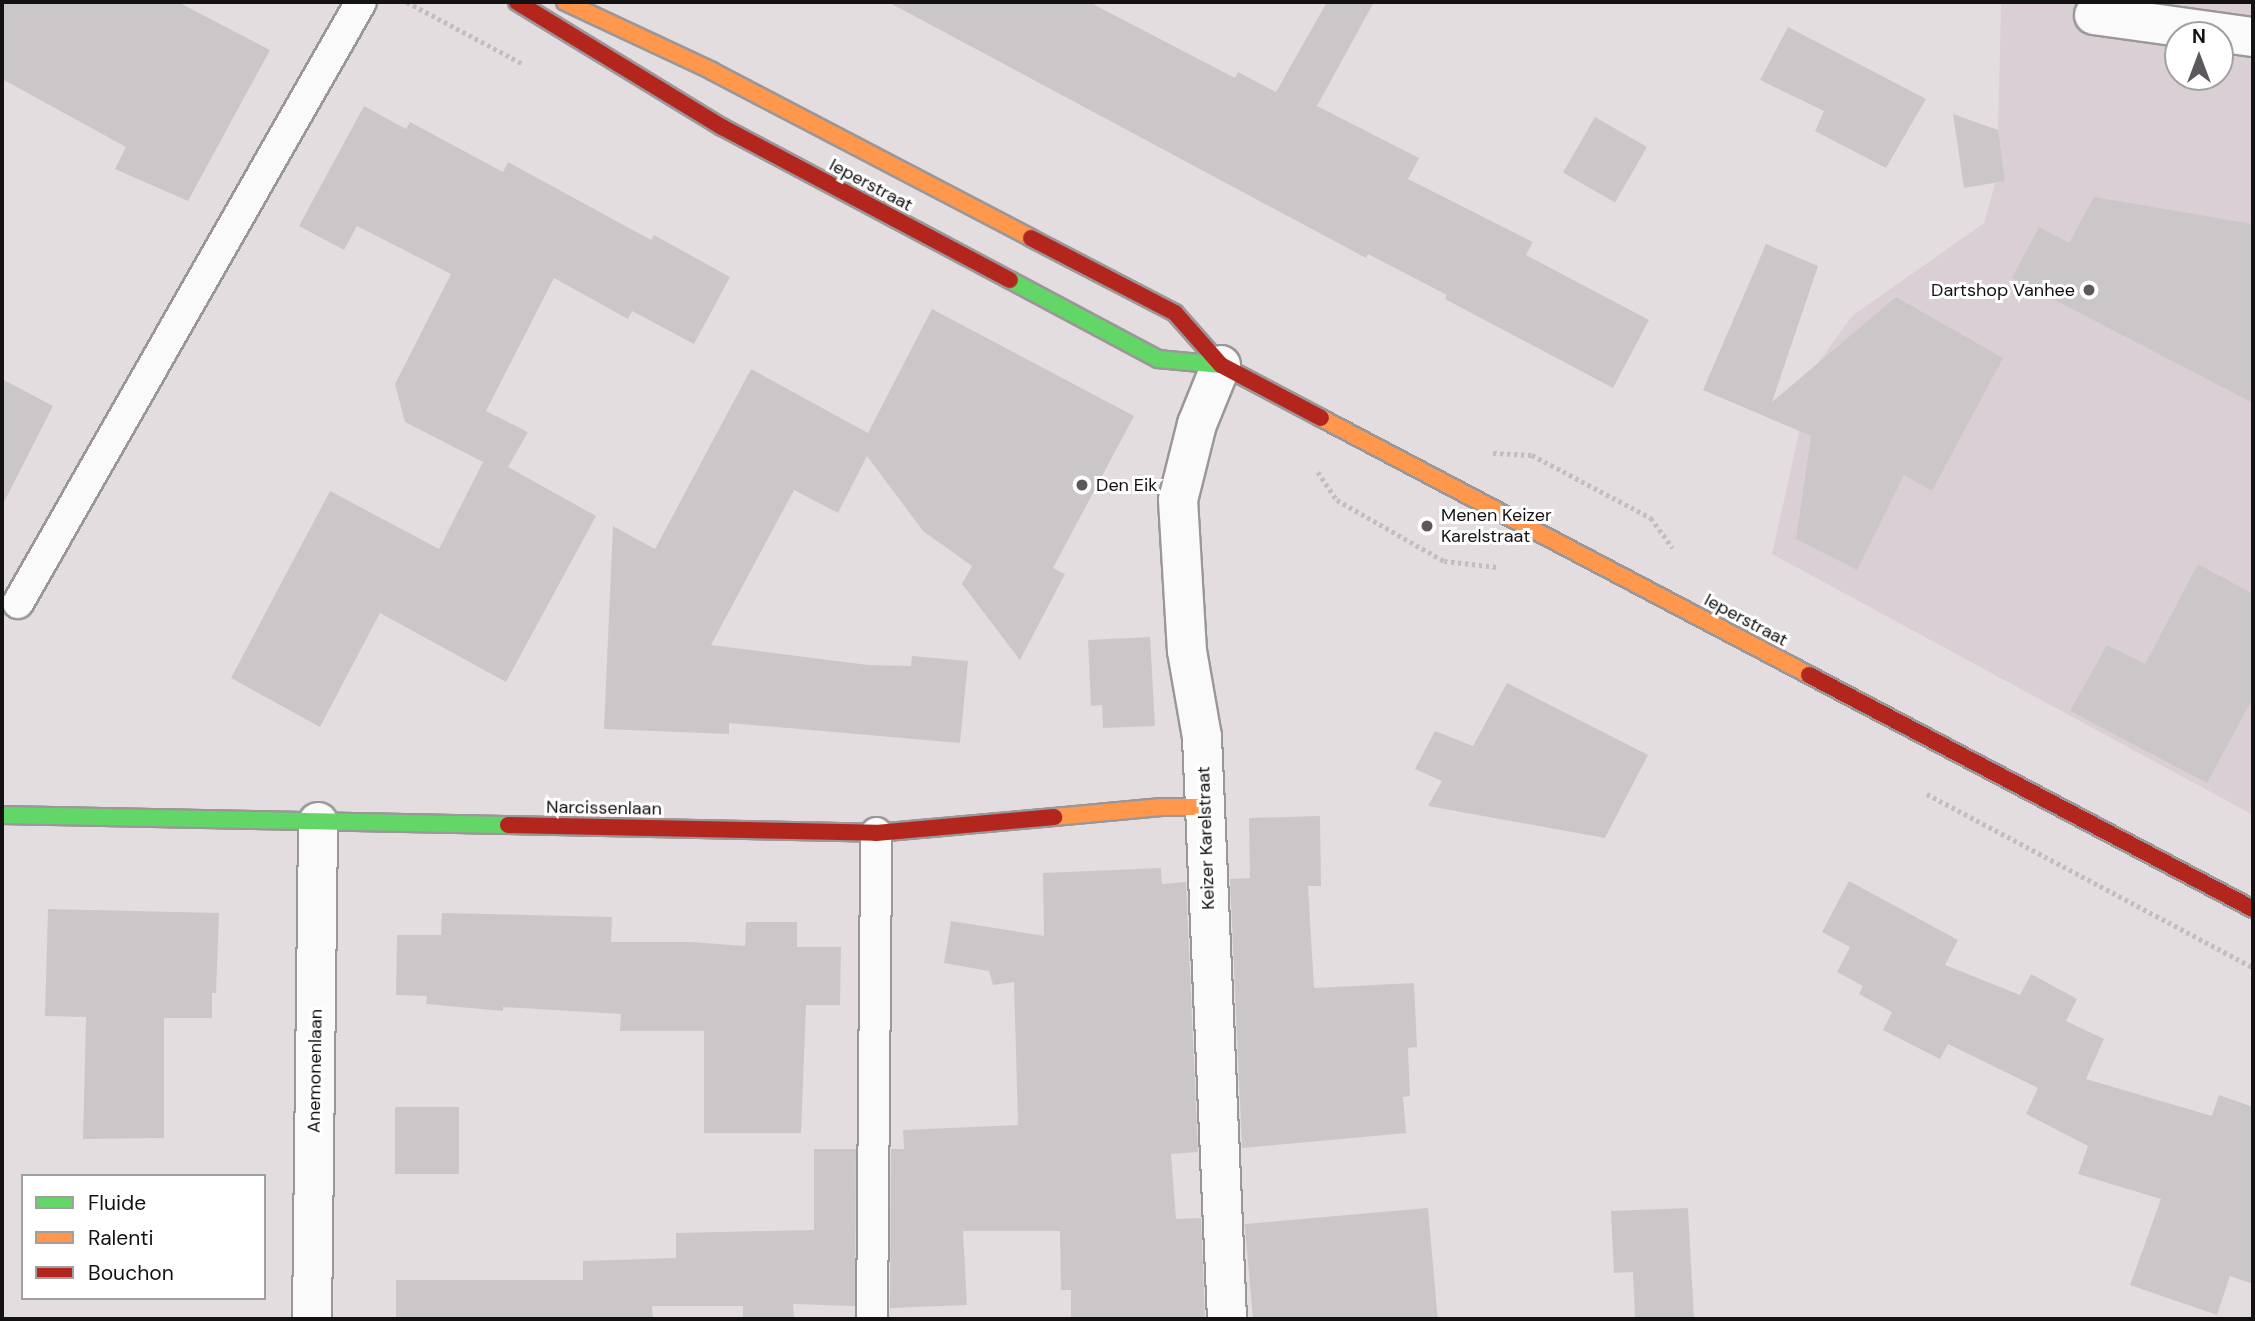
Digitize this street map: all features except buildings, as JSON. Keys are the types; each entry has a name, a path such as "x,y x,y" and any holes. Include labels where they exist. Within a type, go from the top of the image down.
{"street":[{"name":"Ieperstraat","path":"517,2 722,127 1158,359 1222,365"},
{"name":"Ieperstraat","path":"565,2 712,71 1175,313 1222,365 2253,909"},
{"path":"2094,15 2253,37"},
{"name":"Keizer Karelstraat","path":"1222,365 1197,424 1178,500 1187,651 1202,737 1227,1319"},
{"name":"Narcissenlaan","path":"2,815 876,832 1162,807 1204,807"},
{"name":"Anemonenlaan","path":"312,1319 318,822"}],"lane":[{"path":"18,603 360,2"},
{"path":"872,1319 876,832"}],"path":[{"path":"407,2 526,66"},
{"path":"1482,447 1494,454 1532,455 1651,518 1673,548 1685,554"},
{"path":"1307,467 1319,473 1337,500 1444,561 1497,566 1509,573"},
{"path":"1914,788 2253,967"}],"shaded area":[{"path":"2001,2 2253,2 2253,815 1772,554 1813,370 1852,316 1984,223 1995,183 1991,155 1998,130"}],"traffic: fast":[{"path":"1010,280 1158,359 1221,365"},
{"path":"2,815 508,825"}],"traffic: slow":[{"path":"565,2 712,71 1031,238"},
{"path":"1321,418 1809,675"},
{"path":"1054,817 1162,807 1204,807"}],"traffic: jam":[{"path":"517,2 722,127 1010,280"},
{"path":"1031,238 1175,313 1221,365 1321,418"},
{"path":"1809,675 2253,909"},
{"path":"508,825 876,833 1054,817"}],"place":[{"name":"Dartshop Vanhee","path":"2089,290"},
{"name":"Den Eik","path":"1082,485"},
{"name":"Menen Keizer Karelstraat","path":"1427,526"}]}
